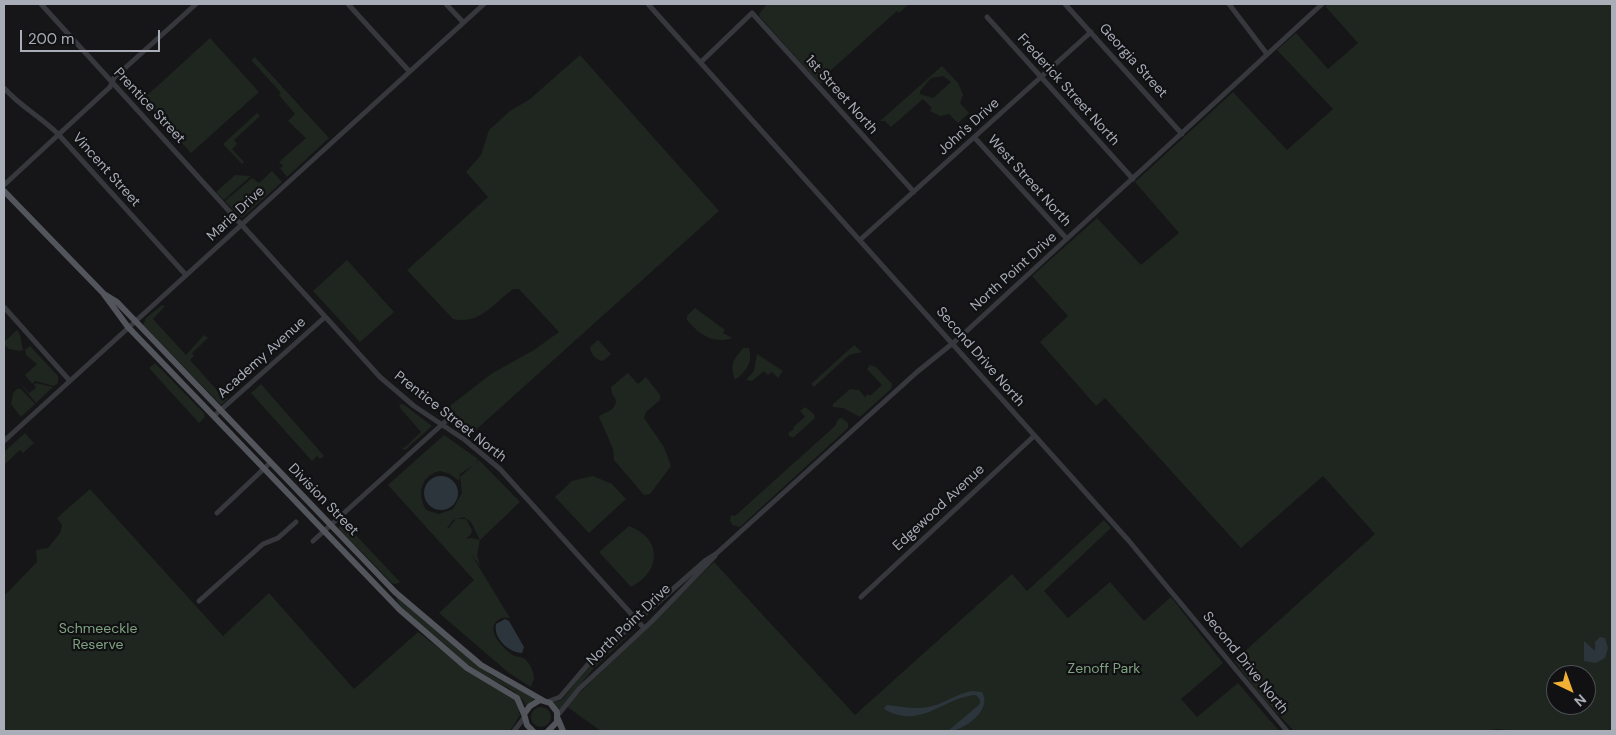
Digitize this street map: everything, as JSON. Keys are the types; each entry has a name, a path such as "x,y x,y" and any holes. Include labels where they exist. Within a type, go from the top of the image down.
{"main road":[{"name":"Division Street","path":"4,191 103,294 128,328 400,610 477,675 517,698 524,716 533,731"},
{"name":"Division Street","path":"103,294 116,302 395,592 481,665 546,701"},
{"path":"524,716 532,703 546,701 558,717 563,731"},
{"path":"548,731 558,717"}],"street":[{"name":"Prentice Street","path":"41,4 241,224"},
{"path":"4,186 110,87 114,78 196,4"},
{"path":"348,4 409,71"},
{"path":"446,4 463,22"},
{"name":"Maria Drive","path":"4,441 484,4"},
{"name":"Second Drive North","path":"648,4 861,239 1034,436 1152,566 1287,731"},
{"name":"Georgia Street","path":"1065,4 1182,134"},
{"path":"1229,4 1268,54"},
{"name":"North Point Drive","path":"546,701 560,696 589,663 638,622 706,560 717,553 952,343 1322,4"},
{"name":"1st Street North","path":"701,62 752,13 914,192"},
{"name":"Frederick Street North","path":"987,17 1132,179"},
{"name":"John's Drive","path":"861,239 1091,32"},
{"name":"Vincent Street","path":"4,88 22,107 49,125 58,134 186,275"},
{"name":"West Street North","path":"974,137 1067,239"},
{"name":"Prentice Street North","path":"241,224 388,385 465,440 500,469 644,628"},
{"path":"4,307 70,381"},
{"name":"Academy Avenue","path":"214,416 325,317"},
{"path":"313,541 447,420"},
{"name":"Edgewood Avenue","path":"861,597 1034,436"},
{"path":"217,513 270,463"},
{"path":"199,601 263,544 276,539 296,522"},
{"name":"North Point Drive","path":"558,717 578,689 644,628 709,564 717,553"},
{"path":"514,731 524,716"}],"green space":[{"path":"767,4 909,4 899,13 897,11 821,79 823,81 820,84 760,17 759,14"},
{"path":"1328,4 1612,4 1612,731 1518,731 1497,729 1483,731 1294,731 1262,697 1234,661 1375,534 1323,476 1241,548 1105,398 1096,406 1040,342 1068,316 1032,276 1097,218 1141,265 1179,233 1135,182 1233,92 1287,150 1333,109 1277,50 1296,33 1328,69 1358,43 1325,6"},
{"path":"210,38 259,92 191,153 142,100"},
{"path":"580,55 719,211 469,436 455,427 453,420 437,416 491,374 534,350 559,332 519,289 513,289 479,316 463,320 453,319 407,270 488,197 466,172 481,155 489,130 510,111 530,99"},
{"path":"255,57 329,138 287,177 280,168 283,166 279,162 306,138 288,121 295,114 279,95 281,93 251,60"},
{"path":"942,66 958,83 963,95 960,103 969,113 958,123 949,114 940,116 930,111 932,108 923,99 891,127 885,121 880,121","holes":["943,76 951,82 933,98 920,94 920,91 931,78"]},
{"path":"257,113 260,116 234,140 237,144 232,149 244,162 242,164 223,144"},
{"path":"272,171 282,182 243,217 240,217 225,201 252,178 259,183"},
{"path":"235,175 251,176 224,200 216,192"},
{"path":"347,260 394,312 360,342 313,291"},
{"path":"162,305 165,306 153,319 186,355 204,335 208,338 192,353 194,356 190,360 224,398 228,399 221,405 143,325 146,318"},
{"path":"695,308 725,330 723,333 732,338 725,340 712,339 696,329 687,320 687,316"},
{"path":"17,330 23,350 20,351 9,349 4,345 4,342"},
{"path":"598,340 611,354 603,361 594,357 591,352 590,347"},
{"path":"854,345 862,352 849,355 814,387 811,384"},
{"path":"30,346 58,376 58,383 54,386 35,381 32,384 25,375 37,364 26,355 25,350"},
{"path":"743,348 749,348 750,358 748,367 735,380 732,369 733,362"},
{"path":"757,354 783,371 778,378 772,372 768,375 764,371 752,381 746,380 754,371"},
{"path":"155,363 204,413 205,417 199,423 149,368"},
{"path":"870,365 876,367 892,384 891,389 860,417 843,408 833,407 833,404 850,389 859,390 865,397 868,394 870,396 882,385 867,369"},
{"path":"628,373 638,384 646,377 660,395 660,400 646,412 644,418 664,447 671,466 650,494 644,495 614,460 613,449 599,417 614,407 616,400 612,394 611,387"},
{"path":"18,381 29,393 36,388 34,385 36,383 53,387 36,403"},
{"path":"261,384 324,456 320,459 317,456 312,461 251,393"},
{"path":"17,389 21,389 35,404 21,417 11,404 13,393"},
{"path":"403,404 432,426 405,450 400,447 404,448 421,432 401,409 399,405"},
{"path":"805,407 814,414 815,418 794,437 790,437 788,433 805,417 800,411"},
{"path":"842,418 848,423 848,428 740,527 732,525 731,515 735,516 835,426 838,419"},
{"path":"25,433 34,443 23,453 20,450 4,465 4,452"},
{"path":"444,435 478,459 476,463 479,460 520,502 480,540 477,555 480,566 471,554 510,618 501,618 494,624 495,634 506,650 515,656 525,659 529,664 534,676 531,687 509,673 439,613 474,580 388,485","holes":["473,465 460,477 462,493 453,509 439,514 426,510 421,492 424,481 428,477 440,471 450,474 459,481 460,474","464,517 471,522 480,540 466,539 472,530 466,519 457,519","456,519 448,529 453,520"]},
{"path":"593,476 612,484 626,499 589,533 555,497 572,481"},
{"name":"Schmeeckle Reserve","path":"90,489 223,636 269,593 354,689 418,632 468,670 516,701 520,715 510,731 4,731 4,596 37,562 36,550 48,548 60,533 62,525 57,518"},
{"name":"Zenoff Park","path":"1104,520 1111,528 1044,591 1068,618 1110,582 1144,621 1171,597 1223,663 1181,699 1197,717 1238,683 1279,731 601,731 566,706 714,562 855,715 1012,574 1027,591"},
{"path":"339,526 352,531 400,582 392,583 339,529"},
{"path":"629,526 640,531 648,538 654,555 653,564 648,572 631,587 599,552"},
{"path":"396,596 491,675 536,698 526,706 517,694 469,666 417,623 399,603"},
{"path":"633,631 593,669 559,711 553,703 563,699 586,669"},
{"path":"541,707 548,710 551,717 548,724 541,727 534,724 531,717 534,710"}],"shaded area":[{"path":"441,476 448,477 453,481 457,486 457,500 453,505 448,509 441,510 434,509 429,505 425,500 424,493 425,486 429,481 434,477"},
{"path":"505,619 509,621 524,647 522,653 507,648 499,639 496,624"},
{"path":"1600,637 1605,638 1608,648 1605,658 1596,663 1584,661 1584,641 1595,651 1595,642"},
{"path":"972,691 982,692 984,706 969,723 955,730 948,731 980,704 980,700 976,695 954,701 921,715 897,715 884,709 887,705 913,708 932,706"}]}
